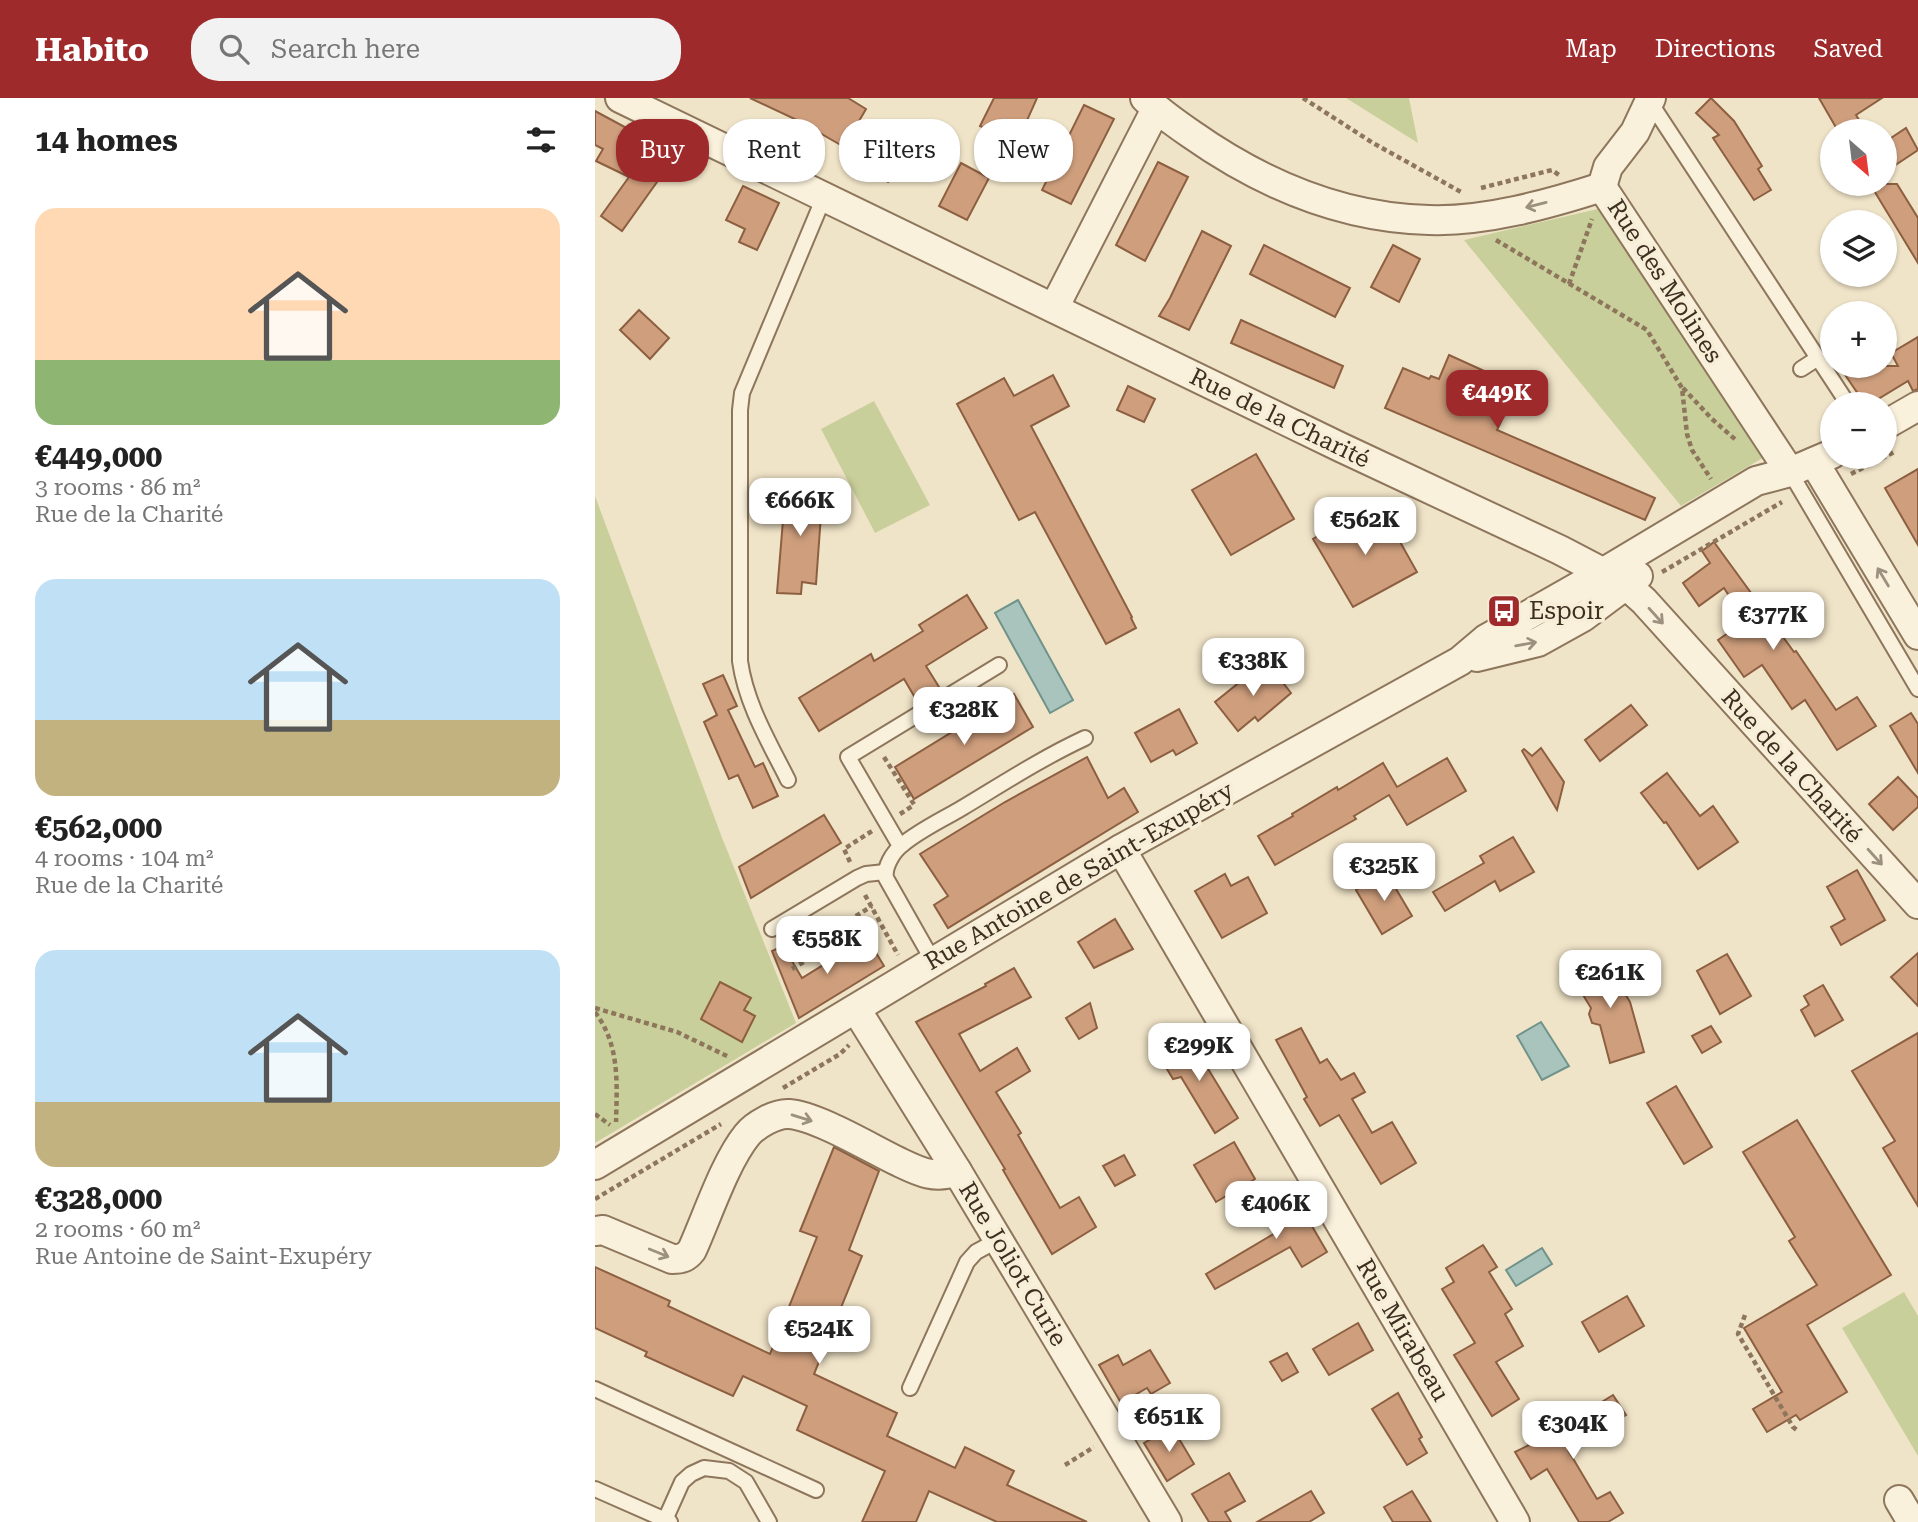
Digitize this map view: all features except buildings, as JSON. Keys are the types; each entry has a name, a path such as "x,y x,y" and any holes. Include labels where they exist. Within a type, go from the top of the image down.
{"street":[{"name":"Rue de la Charité","path":"620,98 1615,578 1644,601 1918,904"},
{"path":"1602,187 1608,167 1635,132 1650,100"},
{"name":"Rue des Molines","path":"1150,104 1238,165 1274,183 1345,209 1432,221 1500,214 1602,187 1773,446 1815,468 1918,635"},
{"path":"1054,308 1150,104"},
{"path":"1897,418 1918,406"},
{"name":"Rue Antoine de Saint-Exupéry","path":"1615,578 1755,481 1815,468"},
{"name":"Rue Antoine de Saint-Exupéry","path":"595,1165 1121,849 1460,661 1486,639 1615,578 1654,564 1815,468"},
{"name":"Rue Mirabeau","path":"1121,849 1515,1522"},
{"name":"Rue Joliot Curie","path":"856,1009 957,1171 1167,1522"},
{"path":"595,1231 603,1230 672,1259 687,1256 735,1152 749,1132 767,1121 787,1114 825,1126 920,1172 944,1176 957,1171"}],"lane":[{"path":"1650,100 1840,392"},
{"path":"788,780 743,684 740,662 740,410 746,382 824,197"},
{"path":"1801,369 1818,358"},
{"path":"1815,468 1918,689"},
{"path":"900,846 848,757 999,665"},
{"path":"772,929 857,878 885,872 900,846 1054,753 1085,738"},
{"path":"885,872 933,961"},
{"path":"910,1388 967,1262 976,1252 998,1240"},
{"path":"595,1389 816,1490"},
{"path":"595,1489 668,1521 682,1482 691,1474 704,1468 729,1471 746,1482 769,1522"}],"path":[{"path":"1303,98 1373,143 1462,193 1481,231 1647,330 1682,388 1711,419 1750,452 1755,454 1773,446"},
{"path":"1682,388 1687,434 1692,450 1724,501"},
{"path":"1815,468 1857,472 1906,445"},
{"path":"874,741 928,828"},
{"path":"792,969 815,955 827,934 894,893"},
{"path":"595,1010 677,1032 755,1069"},
{"path":"595,1010 612,1044 618,1071 616,1130"},
{"path":"1745,1315 1738,1334 1793,1427 1798,1430"},
{"path":"1065,1465 1095,1446"}],"green space":[{"path":"1346,98 1409,98 1418,143"},
{"path":"1602,208 1766,456 1681,506 1464,240"},
{"path":"874,401 930,505 875,533 821,429"},
{"path":"595,496 721,835 796,1023 595,1143"},
{"path":"1904,1292 1918,1316 1918,1456 1842,1328"}],"water":[{"path":"1018,600 1073,700 1050,713 995,613"},
{"path":"1541,1022 1569,1066 1542,1080 1517,1036"},
{"path":"1542,1248 1552,1264 1516,1286 1506,1270"}],"place":[{"name":"Espoir","path":"1504,611"}]}
